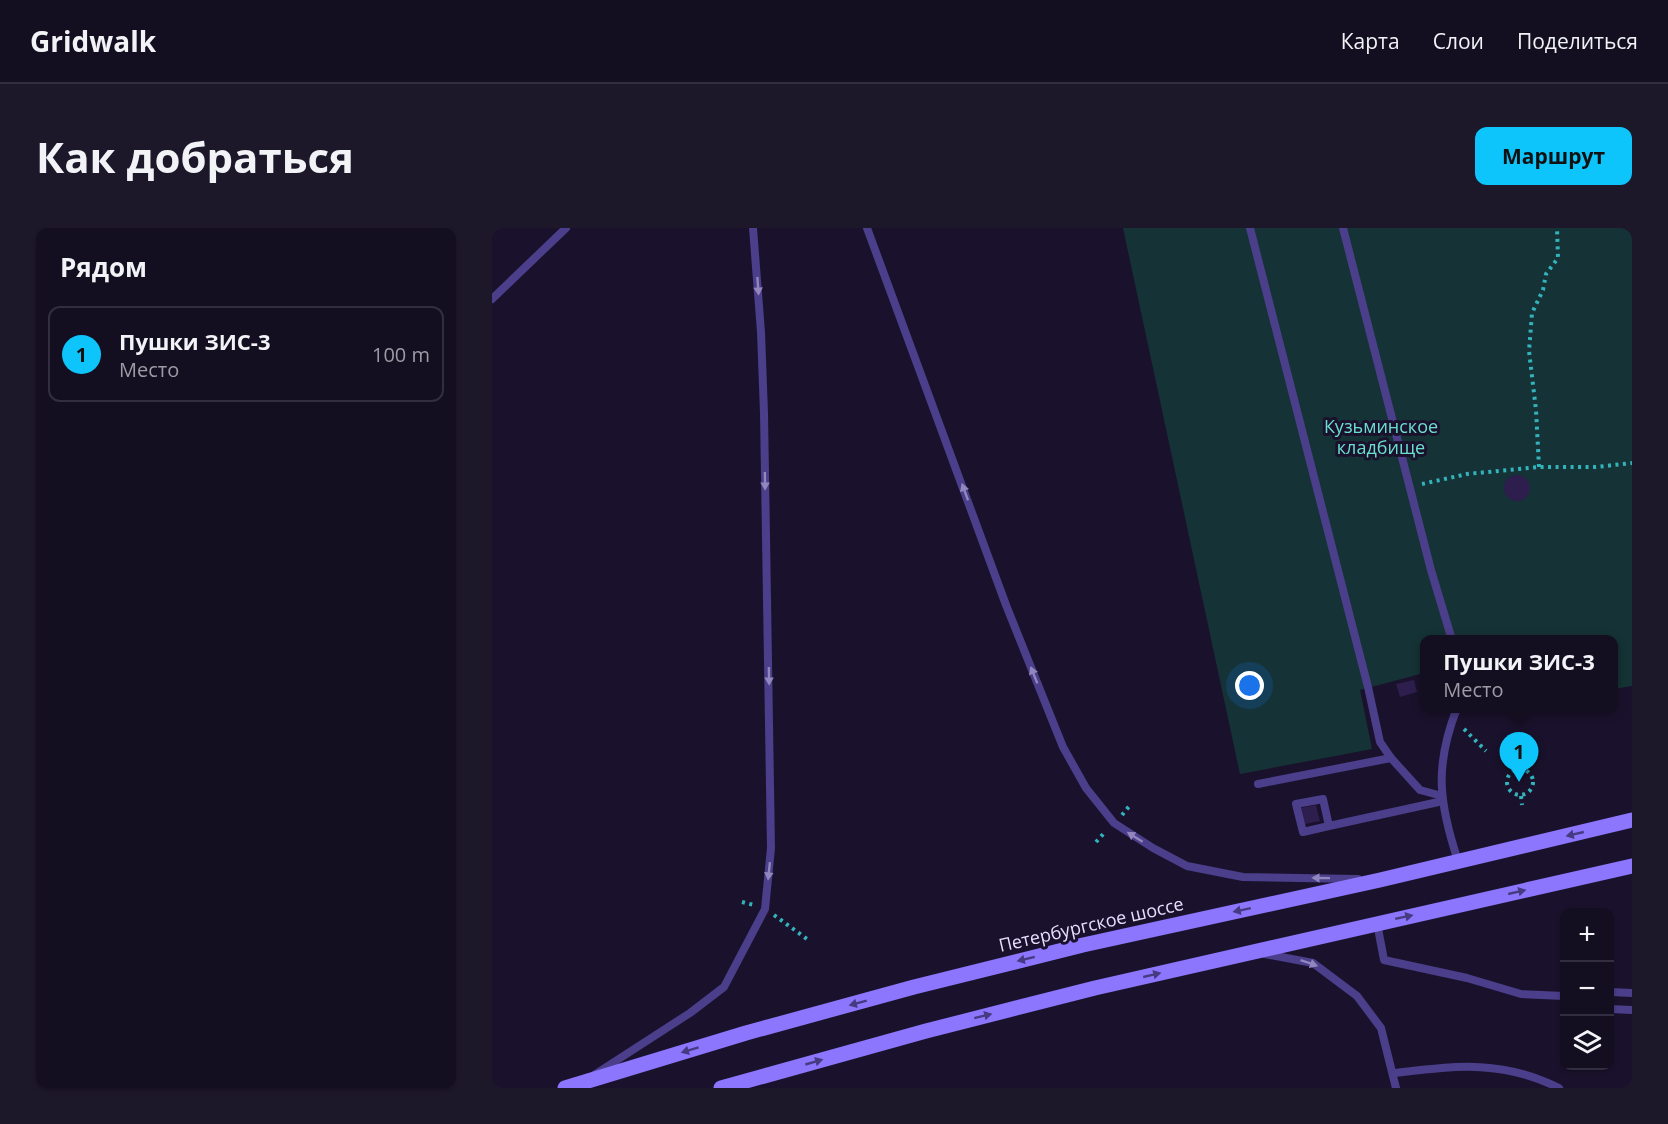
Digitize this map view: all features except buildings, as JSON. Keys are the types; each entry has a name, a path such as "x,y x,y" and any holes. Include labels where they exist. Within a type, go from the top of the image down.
{"main road":[{"name":"Петербургское шоссе","path":"565,1088 746,1033 914,987 1083,945 1380,880 1632,820"},
{"path":"721,1088 926,1031 1095,988 1632,866"}],"lane":[{"path":"492,299 566,228"},
{"path":"582,1082 690,1013 724,987 765,909 771,848 764,425 761,332 753,228"},
{"path":"867,228 1006,605 1063,747 1093,796 1114,823 1187,866 1243,877 1380,880"},
{"path":"1250,228 1368,687 1380,742 1390,758 1420,790 1443,799"},
{"path":"1343,228 1431,570 1451,635"},
{"path":"1455,713 1447,736 1441,768 1448,830 1458,861"},
{"path":"1258,784 1390,758"},
{"path":"1329,826 1323,799 1296,804 1303,832 1329,826 1443,799"},
{"path":"1377,923 1384,960 1467,978 1521,994 1560,996"},
{"path":"1252,951 1313,963 1357,996 1381,1028 1396,1088"},
{"path":"1614,992 1632,993"},
{"path":"1614,1008 1632,1010"},
{"path":"1394,1073 1450,1066 1495,1066 1558,1088"}],"path":[{"path":"1539,466 1530,351 1532,313 1544,290 1546,274 1558,258 1557,228"},
{"path":"1410,487 1467,474 1539,466 1596,467 1632,463"},
{"path":"1464,729 1486,751"},
{"path":"1523,769 1531,774 1533,783 1529,792 1521,796 1512,793 1506,786 1507,776 1514,770 1523,769"},
{"path":"1521,796 1522,805"}],"green space":[{"name":"Кузьминское кладбище","path":"1123,228 1632,228 1632,686 1618,688 1618,635 1420,635 1420,674 1360,690 1372,749 1240,774"}],"place":[{"name":"Пушки ЗИС-3","path":"1519,782"}]}
